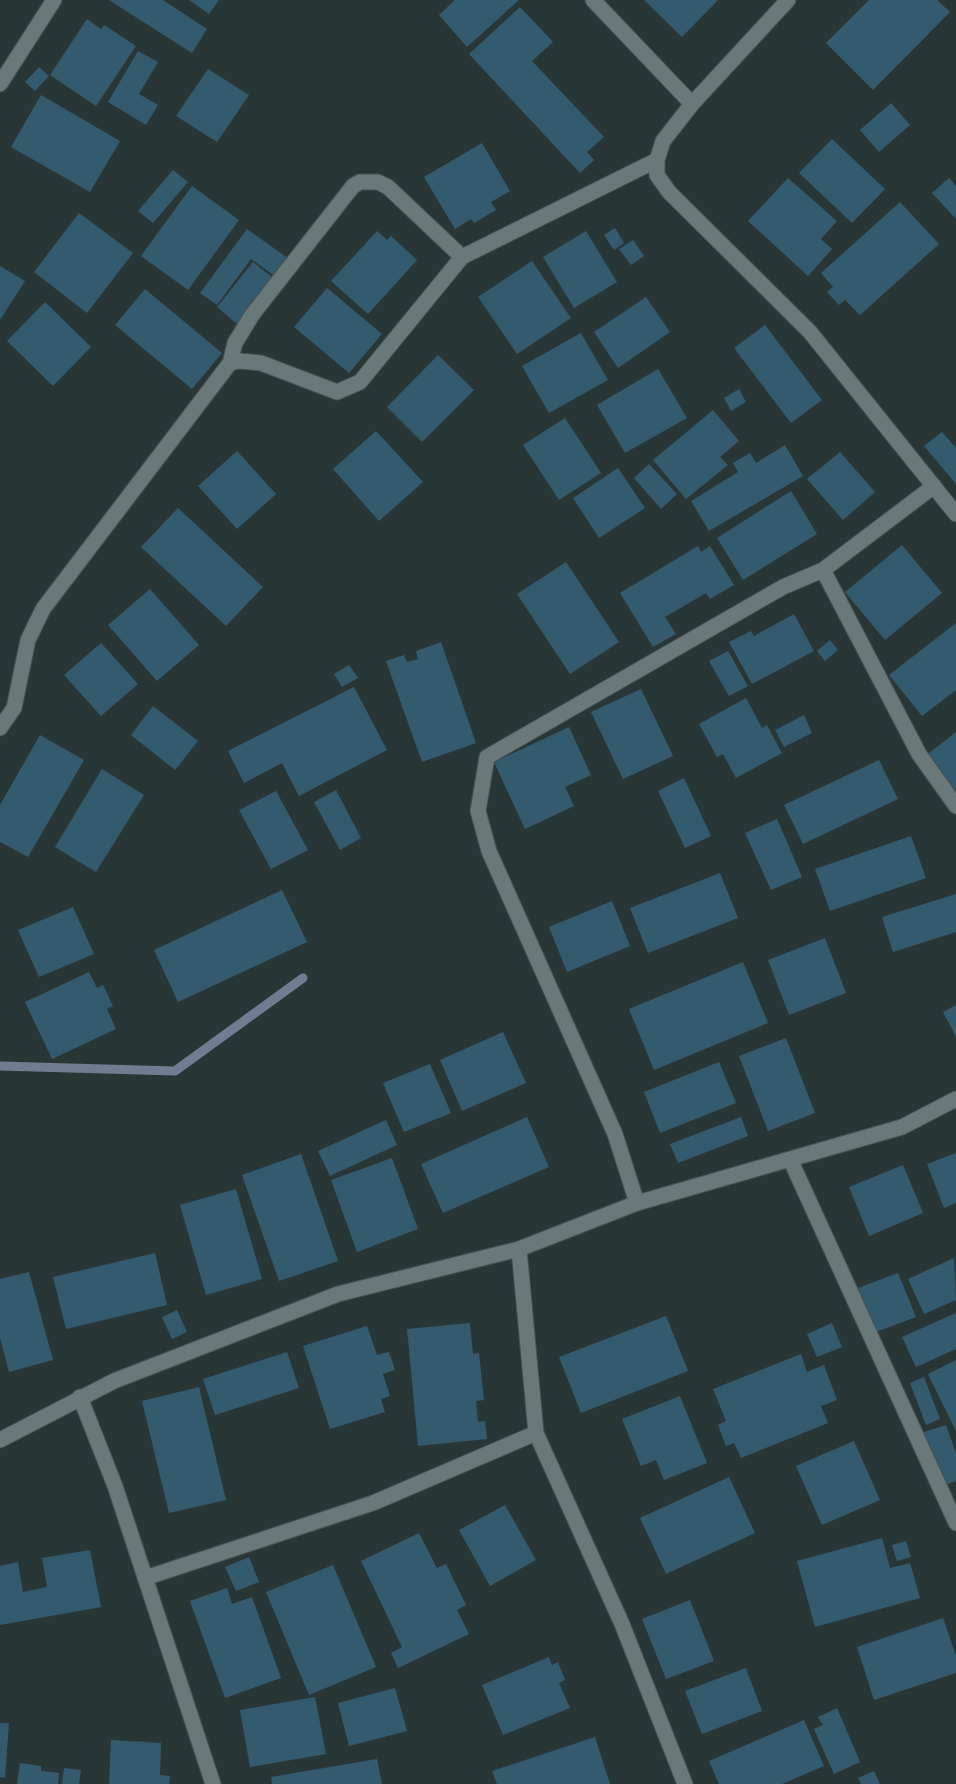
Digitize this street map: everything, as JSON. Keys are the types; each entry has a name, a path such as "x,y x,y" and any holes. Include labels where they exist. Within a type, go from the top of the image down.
{"street":[{"path":"0,84 54,0"},
{"path":"593,0 692,104"},
{"path":"788,0 692,104 663,141 657,160 657,175 669,192 810,332 956,514"},
{"path":"230,363 240,361 261,363 337,392 360,382 462,257 657,160"},
{"path":"0,728 14,708 28,640 44,609 230,363 235,343 252,315 352,186 360,182 378,182 388,187 462,257"},
{"path":"637,1203 615,1134 489,851 478,811 487,757 783,587 823,570 934,486"},
{"path":"823,570 919,754 956,806"},
{"path":"0,1440 114,1381 338,1294 519,1249 637,1203 902,1127 956,1099"},
{"path":"790,1159 951,1503 956,1523"},
{"path":"519,1249 536,1432 622,1624 685,1784"},
{"path":"80,1397 116,1486 213,1784"},
{"path":"145,1578 373,1503 536,1432"}],"building":[{"path":"109,0 163,0 207,29 192,53"},
{"path":"189,0 219,0 209,14"},
{"path":"455,0 519,0 467,47 439,15"},
{"path":"644,0 718,0 682,37"},
{"path":"869,0 937,0 950,12 873,90 826,43"},
{"path":"520,7 553,42 532,61 604,137 587,152 594,160 580,173 469,54"},
{"path":"87,19 101,29 104,25 136,46 96,106 50,75"},
{"path":"138,51 158,62 139,94 158,105 146,125 108,102"},
{"path":"39,67 49,76 35,91 25,82"},
{"path":"208,69 249,95 217,142 176,116"},
{"path":"41,95 120,141 90,192 11,147"},
{"path":"891,103 910,125 879,152 860,130"},
{"path":"832,139 885,189 852,223 799,173"},
{"path":"482,143 510,191 491,202 496,210 474,223 471,219 455,229 424,177"},
{"path":"173,170 188,182 153,223 138,211"},
{"path":"788,178 837,221 821,239 832,249 808,276 748,221"},
{"path":"949,178 956,186 956,219 932,193"},
{"path":"192,186 239,220 188,290 141,256"},
{"path":"900,202 939,244 860,315 845,300 839,305 827,292 833,287 821,273"},
{"path":"79,213 133,253 87,313 34,272"},
{"path":"615,228 624,243 614,250 604,235"},
{"path":"247,229 289,259 276,277 251,259 217,305 200,293"},
{"path":"377,231 387,240 391,236 417,260 368,314 331,281"},
{"path":"586,231 617,282 574,308 543,257"},
{"path":"633,240 644,256 631,265 619,249"},
{"path":"532,261 571,318 517,354 478,297"},
{"path":"253,262 274,279 237,324 217,307"},
{"path":"0,266 25,281 0,320"},
{"path":"327,288 382,334 349,373 294,327"},
{"path":"145,289 222,353 192,389 115,325"},
{"path":"646,297 670,332 618,368 594,332"},
{"path":"45,302 91,347 53,386 7,341"},
{"path":"765,325 822,400 791,423 734,348"},
{"path":"581,333 608,380 549,413 522,366"},
{"path":"438,355 474,390 422,442 387,407"},
{"path":"658,369 687,418 625,453 597,405"},
{"path":"739,389 746,402 731,411 724,398"},
{"path":"713,410 739,441 720,457 728,465 686,499 653,460"},
{"path":"565,418 601,473 559,500 523,445"},
{"path":"376,431 423,482 379,521 333,469"},
{"path":"942,432 956,448 956,484 924,446"},
{"path":"785,445 803,476 709,531 691,501 738,472 733,463 750,453 756,463"},
{"path":"237,451 276,494 237,529 198,486"},
{"path":"840,452 875,492 843,520 807,479"},
{"path":"649,464 677,494 661,509 634,478"},
{"path":"618,468 645,508 599,538 573,498"},
{"path":"791,491 817,534 743,580 717,538"},
{"path":"178,508 263,587 226,626 141,547"},
{"path":"902,545 942,593 885,640 845,592"},
{"path":"698,546 701,552 710,546 734,585 710,599 706,593 665,617 676,634 653,647 620,593"},
{"path":"566,562 619,642 570,674 517,594"},
{"path":"150,589 199,645 157,681 108,625"},
{"path":"794,614 814,651 752,684 729,642 751,631 754,636"},
{"path":"956,623 956,690 922,716 889,675"},
{"path":"830,640 838,650 825,661 817,651"},
{"path":"441,642 476,743 422,762 386,661 404,655 407,662 418,659 416,651"},
{"path":"101,643 138,684 101,716 64,675"},
{"path":"728,651 748,686 729,696 709,661"},
{"path":"349,665 358,678 342,687 334,674"},
{"path":"354,687 387,750 299,796 282,763 244,783 228,751"},
{"path":"641,689 673,756 623,779 591,712"},
{"path":"746,698 762,728 767,725 782,753 736,778 723,754 717,757 699,724"},
{"path":"153,706 198,741 175,770 131,735"},
{"path":"804,715 812,733 784,747 775,730"},
{"path":"569,727 591,775 565,787 574,806 525,829 494,762"},
{"path":"956,732 956,797 924,757"},
{"path":"40,735 84,760 28,857 0,842 0,805"},
{"path":"879,760 898,799 803,844 784,805"},
{"path":"102,769 144,795 96,872 55,847"},
{"path":"684,778 711,836 685,848 658,791"},
{"path":"336,790 361,838 340,850 314,802"},
{"path":"276,791 308,850 271,869 239,810"},
{"path":"777,819 802,877 771,890 745,833"},
{"path":"911,836 926,878 830,911 815,869"},
{"path":"720,873 738,918 648,953 630,908"},
{"path":"282,890 307,942 178,1002 154,950"},
{"path":"956,894 956,932 893,952 882,917"},
{"path":"612,901 630,946 567,972 549,927"},
{"path":"73,907 94,954 39,977 18,930"},
{"path":"825,938 846,993 789,1015 768,960"},
{"path":"743,962 768,1023 654,1070 629,1009"},
{"path":"89,972 97,988 103,985 113,1006 107,1009 116,1029 52,1059 25,1002"},
{"path":"956,1005 956,1037 943,1012"},
{"path":"503,1032 526,1083 462,1111 440,1060"},
{"path":"786,1038 815,1113 768,1131 739,1056"},
{"path":"719,1062 736,1103 660,1133 644,1092"},
{"path":"430,1064 451,1113 404,1132 383,1083"},
{"path":"527,1117 549,1167 443,1213 421,1164"},
{"path":"741,1117 748,1136 678,1163 670,1144"},
{"path":"386,1120 397,1145 330,1176 318,1151"},
{"path":"956,1153 956,1203 944,1208 927,1164"},
{"path":"301,1154 338,1261 279,1281 242,1175"},
{"path":"392,1158 418,1229 357,1252 331,1180"},
{"path":"903,1165 923,1213 869,1236 849,1187"},
{"path":"236,1189 262,1279 206,1295 180,1205"},
{"path":"155,1253 167,1305 66,1329 53,1277"},
{"path":"954,1258 956,1300 924,1314 908,1279"},
{"path":"29,1272 53,1360 9,1372 0,1338 0,1279"},
{"path":"898,1273 916,1317 876,1332 858,1288"},
{"path":"177,1310 187,1332 172,1339 162,1317"},
{"path":"956,1313 956,1349 916,1367 902,1337"},
{"path":"666,1316 688,1371 581,1413 559,1357"},
{"path":"470,1323 473,1354 479,1353 484,1400 476,1401 478,1422 485,1421 487,1439 418,1446 407,1329"},
{"path":"832,1323 842,1347 817,1357 807,1334"},
{"path":"367,1326 377,1355 389,1352 395,1370 383,1374 390,1396 381,1399 385,1412 330,1429 303,1346"},
{"path":"287,1352 299,1388 215,1415 203,1379"},
{"path":"801,1354 807,1372 824,1365 837,1400 821,1406 828,1423 741,1458 734,1443 726,1446 718,1425 726,1421 713,1389"},
{"path":"956,1360 956,1431 928,1374"},
{"path":"924,1377 940,1419 926,1425 910,1383"},
{"path":"199,1387 226,1500 169,1513 142,1401"},
{"path":"680,1396 707,1463 664,1480 656,1460 641,1466 622,1419"},
{"path":"946,1425 956,1453 956,1481 940,1487 921,1433"},
{"path":"854,1441 880,1500 822,1525 796,1466"},
{"path":"729,1477 755,1533 666,1574 640,1518"},
{"path":"505,1505 536,1560 490,1586 459,1530"},
{"path":"419,1533 437,1568 446,1564 466,1605 457,1610 469,1634 398,1668 391,1653 402,1647 361,1561"},
{"path":"882,1538 890,1568 910,1563 920,1598 815,1627 797,1561"},
{"path":"906,1541 911,1557 897,1561 892,1545"},
{"path":"90,1550 101,1607 0,1625 0,1566 18,1562 23,1592 47,1587 42,1558"},
{"path":"249,1557 259,1582 236,1591 225,1567"},
{"path":"333,1565 376,1667 309,1695 266,1592"},
{"path":"227,1588 232,1604 252,1597 281,1678 225,1698 190,1601"},
{"path":"690,1600 714,1661 666,1679 642,1619"},
{"path":"943,1618 956,1656 956,1673 874,1700 857,1647"},
{"path":"549,1657 552,1665 558,1662 565,1680 559,1683 570,1708 503,1735 482,1685"},
{"path":"746,1668 762,1711 702,1734 685,1691"},
{"path":"395,1688 407,1731 349,1746 338,1703"},
{"path":"315,1697 326,1754 250,1767 240,1710"},
{"path":"837,1708 860,1762 834,1774 814,1729 823,1725 818,1717"},
{"path":"804,1720 824,1766 782,1784 719,1784 709,1761"},
{"path":"0,1723 9,1723 5,1778 0,1777"},
{"path":"595,1737 610,1784 497,1784 492,1771"},
{"path":"111,1740 161,1743 160,1775 170,1776 169,1784 109,1784"},
{"path":"377,1759 382,1784 272,1784 271,1777"},
{"path":"20,1763 41,1766 41,1771 59,1773 58,1784 17,1784"},
{"path":"64,1768 81,1770 79,1784 62,1784"},
{"path":"874,1771 880,1784 861,1784 858,1778"}],"waterway":[{"path":"0,1066 175,1071 303,978"}]}
